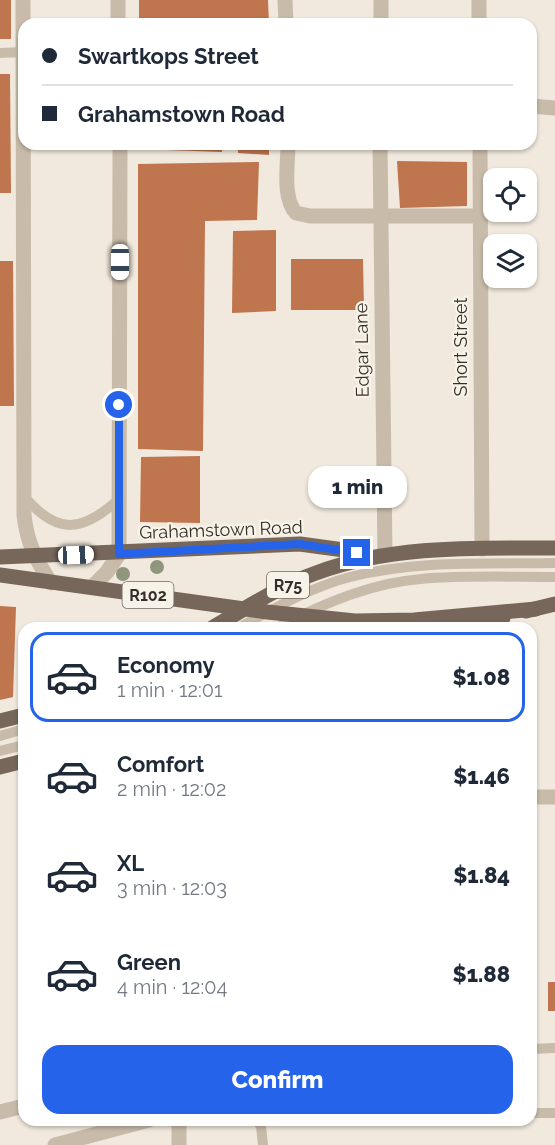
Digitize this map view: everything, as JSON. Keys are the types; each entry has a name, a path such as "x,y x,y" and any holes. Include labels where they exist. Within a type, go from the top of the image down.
{"main road":[{"name":"Grahamstown Road","path":"0,557 119,554 300,544 378,556"},
{"path":"378,556 482,549 555,548"},
{"name":"R75","path":"222,622 315,573 378,556"},
{"name":"R102","path":"0,575 267,612 355,621 385,621 536,609 555,604"},
{"path":"487,622 536,609"},
{"path":"0,721 18,716"},
{"path":"0,767 18,762"}],"street":[{"path":"22,0 22,18"},
{"path":"118,0 118,18"},
{"path":"285,0 286,18"},
{"path":"381,0 381,18"},
{"path":"479,0 479,18"},
{"path":"537,106 555,108"},
{"path":"23,150 26,534 33,557 51,583"},
{"path":"92,587 107,572 119,554 120,150"},
{"path":"288,150 290,203 296,213 310,216 480,216"},
{"name":"Edgar Lane","path":"378,556 380,150"},
{"name":"Short Street","path":"480,150 482,549"},
{"path":"537,797 555,797"},
{"path":"0,1112 18,1108"},
{"path":"55,1145 126,1126"},
{"path":"179,1126 179,1145"}],"lane":[{"path":"0,53 18,52"},
{"path":"24,496 45,517 69,526 90,522 101,516 119,499"},
{"path":"249,622 328,584 382,570 444,565 555,563"},
{"path":"288,622 362,591 419,579 555,577"},
{"path":"0,736 18,731"},
{"path":"0,751 18,746"},
{"path":"537,1049 555,1048"},
{"path":"537,1113 555,1113"},
{"path":"261,1126 263,1145"}],"building":[{"path":"0,0 11,0 11,39 0,39"},
{"path":"139,0 268,0 269,18 139,18"},
{"path":"0,74 10,74 11,193 0,193"},
{"path":"165,150 222,150 222,152"},
{"path":"238,150 269,150 269,155 238,153"},
{"path":"397,161 467,162 467,206 400,208"},
{"path":"259,162 257,220 205,221 203,451 138,449 138,164"},
{"path":"276,230 276,311 232,313 233,231"},
{"path":"291,259 363,259 364,310 291,310"},
{"path":"0,261 13,261 14,406 0,406"},
{"path":"200,456 200,523 140,522 141,457"},
{"path":"0,606 16,607 13,697 0,700"},
{"path":"548,982 555,982 555,1011 548,1011"}],"route":[{"path":"119,405 119,554 300,544 357,553"}]}
